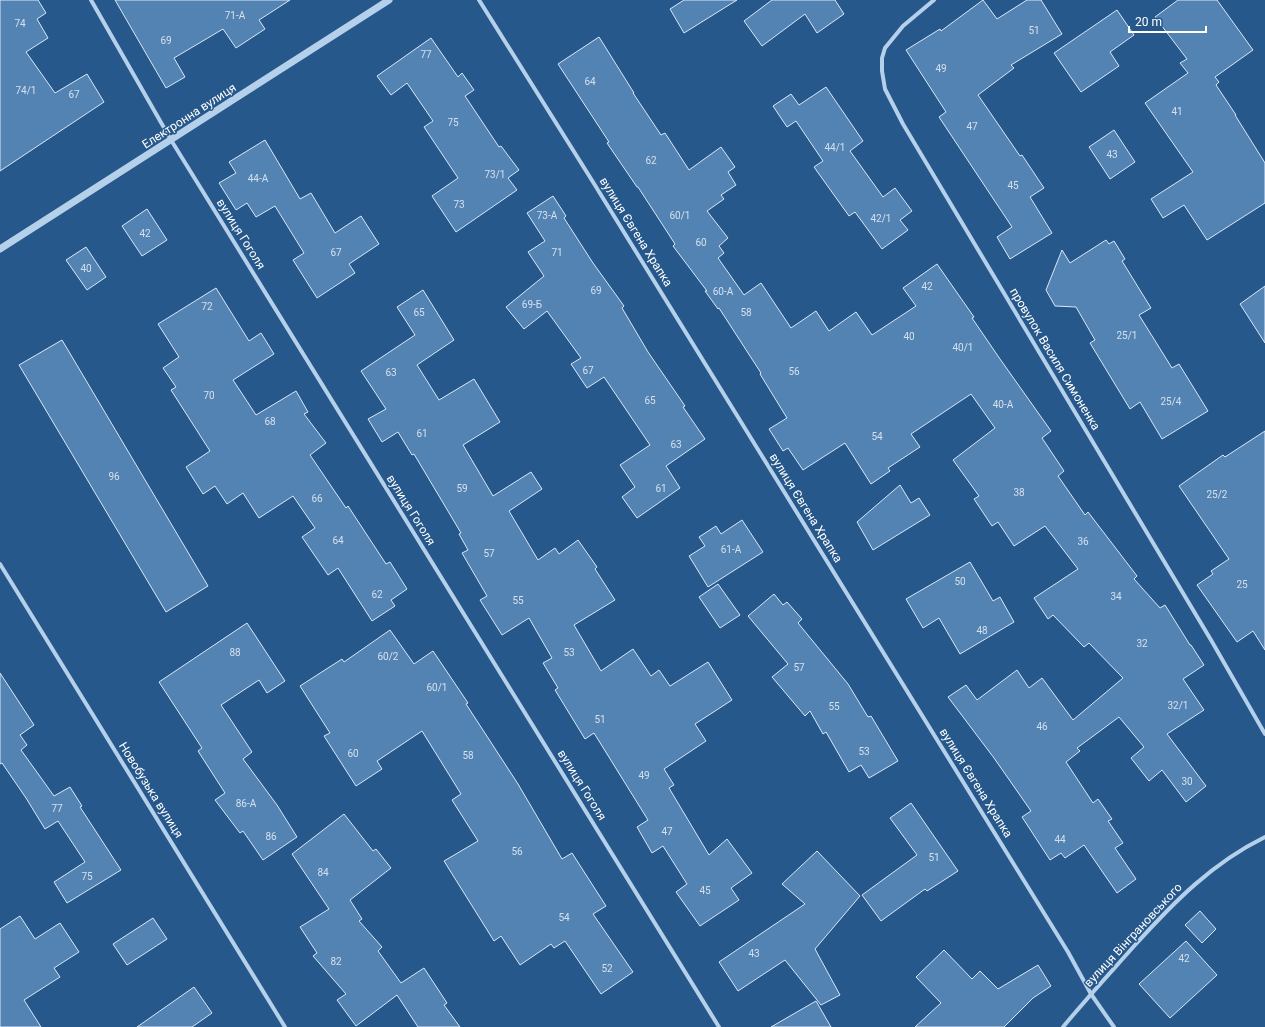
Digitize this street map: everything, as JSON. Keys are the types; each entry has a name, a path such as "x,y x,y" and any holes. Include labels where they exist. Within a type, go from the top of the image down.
{"street":[{"name":"вулиця Гоголя","path":"91,0 171,140 719,1027"},
{"name":"Електронна вулиця","path":"0,250 389,0"},
{"name":"вулиця Євгена Храпка","path":"478,0 593,182 1068,952 1091,994 1114,1027"},
{"name":"провулок Василя Симоненка","path":"934,0 903,26 885,48 882,58 882,71 885,89 907,131 1211,640 1265,734"},
{"name":"Новобузька вулиця","path":"0,564 285,1027"},
{"name":"вулиця Вінграновського","path":"1063,1027 1170,907 1218,865 1248,846 1265,838"}],"building":[{"path":"0,0 38,0 46,13 37,19 48,38 26,52 55,93 87,74 104,102 0,171"},
{"path":"115,0 290,0 259,20 265,29 236,48 223,29 174,58 185,77 166,88"},
{"path":"684,0 737,0 684,33 670,9"},
{"path":"772,0 835,0 844,14 817,33 805,14 762,46 744,21"},
{"path":"983,0 997,19 1027,0 1041,0 1062,34 1011,65 1014,68 978,95 1044,188 1030,197 1052,233 1010,259 997,237 1012,227 939,117 946,112 906,50 940,29 941,31"},
{"path":"1178,0 1217,0 1253,50 1215,77 1219,82 1216,85 1265,163 1265,203 1207,240 1184,205 1163,218 1151,199 1193,172 1145,103 1188,73 1180,63 1187,59 1155,17"},
{"path":"1117,10 1134,35 1110,52 1119,66 1081,92 1054,53"},
{"path":"599,37 633,93 661,135 665,133 689,170 721,147 735,167 728,172 736,185 721,195 724,199 707,211 728,238 719,246 724,253 718,258 744,295 761,283 791,328 816,311 829,331 856,312 872,335 916,306 903,288 937,264 974,317 972,318 1051,431 1042,438 1064,471 1058,476 1085,515 1088,512 1137,576 1134,579 1160,608 1165,605 1204,665 1183,679 1204,710 1167,734 1206,786 1186,802 1162,770 1149,781 1131,758 1144,747 1119,717 1077,748 1080,751 1066,762 1093,803 1098,799 1112,819 1108,821 1123,843 1115,848 1136,879 1117,893 1084,845 1065,858 1061,853 1050,860 1022,817 1031,811 994,758 948,697 966,685 977,700 1017,670 1029,688 1042,678 1073,720 1123,678 1089,643 1084,647 1053,615 1048,619 1034,598 1078,569 1045,526 1014,546 998,522 992,526 974,499 979,496 953,460 995,428 971,394 911,434 920,447 888,468 890,471 871,484 845,443 803,470 788,448 783,451 769,429 787,418 760,374 761,373 719,308 718,309 705,291 707,291 673,246 675,244 607,143 609,142 558,64"},
{"path":"431,38 458,77 462,73 474,90 465,96 499,147 501,146 519,170 508,178 517,190 456,232 432,196 458,178 424,127 433,121 407,83 391,95 377,76"},
{"path":"826,87 863,141 850,151 883,197 895,188 912,211 900,220 908,230 882,249 855,212 849,216 814,167 823,161 796,121 787,127 773,106 791,94 799,105"},
{"path":"1114,130 1135,162 1110,179 1089,147"},
{"path":"265,140 300,199 311,193 335,233 361,216 379,244 349,264 355,273 317,298 293,260 304,253 275,206 256,217 247,203 236,210 219,183 236,173 229,162"},
{"path":"553,196 566,216 564,218 593,263 624,306 622,308 648,352 685,406 683,407 705,439 666,466 680,488 637,518 622,497 635,487 620,465 650,445 604,377 587,388 571,364 581,358 547,311 524,329 506,307 544,276 528,252 545,241 527,213"},
{"path":"147,209 167,240 142,256 122,226"},
{"path":"1106,240 1109,244 1114,241 1125,259 1122,261 1151,308 1139,315 1172,368 1179,364 1208,411 1162,439 1140,402 1130,409 1090,343 1095,340 1076,307 1055,306 1046,290 1062,250 1070,263"},
{"path":"86,247 106,277 87,290 66,260"},
{"path":"1265,286 1265,343 1240,304"},
{"path":"216,288 249,341 261,333 274,354 233,380 256,415 296,391 308,412 304,414 326,443 310,455 346,508 348,506 386,564 390,562 407,589 391,600 395,606 372,621 338,568 328,575 302,537 315,528 293,496 259,518 243,493 227,504 215,486 203,494 186,467 210,451 171,390 176,387 163,368 179,357 158,324"},
{"path":"423,290 454,340 417,365 439,400 474,379 500,422 463,445 493,496 531,472 542,489 509,511 538,560 555,548 559,554 578,540 597,567 595,569 615,600 574,625 601,671 633,649 651,676 659,670 670,686 708,662 732,700 695,724 706,741 664,769 674,785 669,788 709,855 727,839 752,873 731,888 739,900 700,926 676,892 687,884 663,846 652,853 637,827 648,820 594,733 585,739 555,690 558,688 543,663 552,658 529,618 502,635 480,600 487,596 462,553 468,550 459,534 461,533 414,454 412,455 398,432 382,442 368,419 386,409 361,371 415,335 397,307"},
{"path":"62,340 208,586 166,612 19,365"},
{"path":"1265,431 1265,650 1253,631 1237,642 1197,585 1213,574 1211,571 1229,559 1179,486 1223,455 1225,457"},
{"path":"900,485 911,503 919,498 930,515 873,550 857,522"},
{"path":"742,520 763,552 708,587 689,556 705,546 699,537 716,526 721,534"},
{"path":"970,562 993,601 1000,597 1014,622 960,654 939,618 923,628 906,599"},
{"path":"718,584 740,615 720,628 699,597"},
{"path":"774,594 783,605 787,602 802,619 798,623 848,684 868,717 871,716 898,761 869,778 861,765 849,772 826,732 823,734 810,711 805,716 772,677 788,664 748,616"},
{"path":"247,623 285,681 267,693 259,680 221,705 252,752 243,759 277,805 297,837 263,860 243,831 240,833 215,800 225,793 198,751 202,748 159,682"},
{"path":"390,630 414,664 433,651 468,703 466,704 518,784 562,859 572,853 606,906 593,914 633,972 601,994 565,941 554,948 551,944 520,965 501,936 494,941 444,861 478,841 452,800 461,794 422,731 377,761 382,769 356,786 324,736 330,733 300,686 342,659 344,662"},
{"path":"0,673 34,725 20,735 27,745 21,750 54,796 70,787 82,806 80,807 121,870 67,903 54,882 85,862 58,821 45,829 2,763 0,764"},
{"path":"911,803 958,871 927,891 925,889 881,921 862,895 917,855 890,818"},
{"path":"344,814 373,851 376,849 391,868 350,900 362,919 359,921 382,947 378,951 401,983 424,968 447,1003 444,1005 460,1027 418,1027 397,995 356,1026 337,1000 346,994 313,956 317,953 300,927 329,909 292,854"},
{"path":"817,851 860,896 815,949 840,995 821,1005 785,960 738,991 719,962 805,904 782,884"},
{"path":"1200,911 1216,929 1202,943 1185,925"},
{"path":"20,916 35,939 60,923 79,952 54,968 60,977 24,1000 41,1027 0,1027 0,929"},
{"path":"153,918 167,939 127,965 113,944"},
{"path":"1186,941 1217,975 1170,1018 1139,984"},
{"path":"944,950 972,979 980,971 998,989 1038,965 1051,986 1033,998 1004,1027 915,1027 941,1003 916,977"},
{"path":"194,987 212,1013 192,1027 137,1027"},
{"path":"816,1001 831,1027 771,1027"}]}
